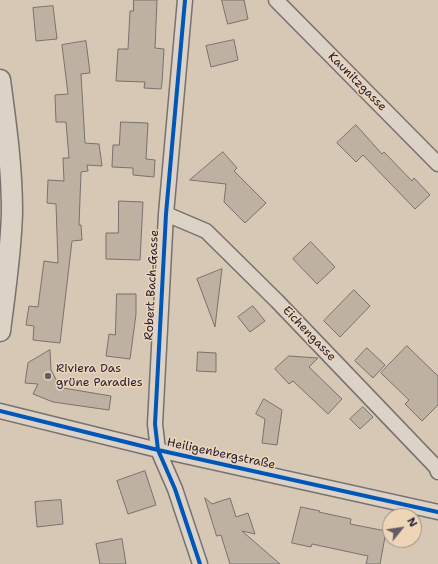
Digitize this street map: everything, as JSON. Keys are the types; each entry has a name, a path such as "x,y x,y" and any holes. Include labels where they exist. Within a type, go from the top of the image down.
{"main road":[{"path":"0,80 11,178 12,210 11,241 0,331"}],"street":[{"name":"Robert Bach-Gasse","path":"185,0 166,214 155,424 158,450 175,489 200,564"},
{"name":"Kaunitzgasse","path":"276,0 438,164"},
{"name":"Eichengasse","path":"166,214 206,231 283,307 436,467 438,472"},
{"name":"Heiligenbergstraße","path":"0,411 158,450 438,512"}],"building":[{"path":"134,0 157,0 155,48 164,49 161,89 144,88 145,82 116,81 118,49 128,49 130,11 133,11"},
{"path":"222,0 244,0 248,19 228,24"},
{"path":"53,6 57,39 36,41 33,8"},
{"path":"234,40 238,60 211,67 206,46"},
{"path":"86,41 90,73 81,74 85,143 99,144 102,166 87,165 88,171 81,172 79,225 81,225 82,240 72,241 60,343 33,340 34,326 26,325 29,306 38,307 44,261 58,263 56,204 47,203 48,180 64,181 63,158 69,158 66,122 56,122 55,95 68,94 62,45"},
{"path":"121,122 148,123 146,159 155,160 154,177 133,175 133,168 112,167 113,145 119,145"},
{"path":"356,125 382,154 384,152 412,181 414,178 430,195 415,209 363,155 356,162 337,143"},
{"path":"223,152 237,168 234,171 266,203 245,223 224,202 226,184 190,180"},
{"path":"119,201 143,202 140,260 106,259 106,233 118,233"},
{"path":"311,242 335,267 317,284 293,259"},
{"path":"222,269 219,293 215,327 197,279"},
{"path":"354,290 370,306 340,337 324,321"},
{"path":"117,294 136,294 136,314 130,359 106,356 109,334 115,335"},
{"path":"253,306 265,321 250,332 238,317"},
{"path":"407,346 438,376 438,405 422,421 405,404 409,400 381,373"},
{"path":"367,348 385,365 373,378 355,361"},
{"path":"50,350 51,370 58,383 57,387 111,396 109,410 53,402 33,394 38,384 25,383 28,363"},
{"path":"198,352 216,353 216,372 197,371"},
{"path":"289,356 318,358 309,367 342,399 328,414 293,381 289,384 275,369"},
{"path":"264,399 282,410 277,445 262,443 265,419 256,414"},
{"path":"363,407 373,417 360,429 350,419"},
{"path":"145,471 156,505 128,514 117,481"},
{"path":"205,498 212,504 230,498 236,517 248,513 255,534 242,531 280,564 230,564 221,535 217,536"},
{"path":"61,500 63,524 37,527 35,502"},
{"path":"301,507 351,519 350,524 382,530 383,548 380,564 366,564 368,556 312,544 311,547 292,543"},
{"path":"122,539 126,564 100,564 96,544"}],"cycle path":[{"path":"185,0 166,214 155,424 158,450 175,489 200,564"},
{"path":"0,411 158,450 438,512"}],"place":[{"name":"Riviera Das grüne Paradies","path":"48,376"}]}
